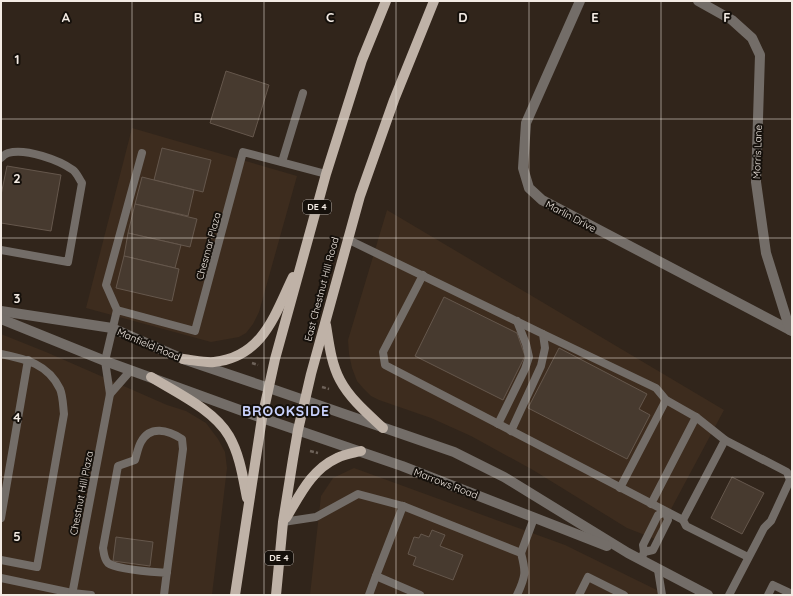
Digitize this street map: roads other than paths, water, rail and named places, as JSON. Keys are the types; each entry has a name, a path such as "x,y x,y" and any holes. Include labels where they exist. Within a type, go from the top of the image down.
{"main road":[{"name":"DE 4","path":"235,595 262,418 275,359 326,174 362,60 386,1"},
{"name":"East Chestnut Hill Road","path":"276,595 283,522 298,430 347,239 360,196 394,100 434,1"},
{"path":"184,359 213,362 233,357 257,342 273,320 304,255"},
{"path":"325,322 333,361 340,380 352,399 383,428"},
{"path":"151,377 203,410 218,422 229,436 236,450 249,504"},
{"path":"283,522 308,481 321,468 338,457 361,451"}],"street":[{"name":"Marlin Drive","path":"580,1 526,123 523,168 529,188 542,200 791,331"},
{"name":"Morris Lane","path":"698,1 732,20 752,38 760,55 756,182 766,253 791,331"},
{"name":"Manfield Road","path":"1,311 112,328 184,359 305,401"},
{"path":"1,319 105,361 262,418"},
{"name":"Marrows Road","path":"305,401 454,452 504,477 628,554"},
{"name":"Marrows Road","path":"262,418 361,451 628,554 643,556 658,570 708,595"}],"lane":[{"path":"282,162 303,93"},
{"path":"1,158 6,153 14,152 45,156 75,172 82,183 68,262 1,250"},
{"name":"Chesmar Plaza","path":"117,310 195,331 243,152 326,174"},
{"path":"110,394 105,361 117,310 106,285 142,153"},
{"path":"347,239 656,388 666,400 696,417 725,440 787,472 790,480 771,521 764,528 729,595"},
{"path":"423,276 383,352 385,365 683,520 686,526 748,557"},
{"path":"498,424 525,369 529,356 518,322"},
{"path":"511,430 541,366 545,348 543,334"},
{"path":"1,354 28,360 48,372 60,390 64,414 36,566 1,560"},
{"path":"1,518 28,360"},
{"path":"110,394 131,370"},
{"name":"Chestnut Hill Plaza","path":"72,594 110,394"},
{"path":"620,488 666,400"},
{"path":"651,504 696,417"},
{"path":"164,595 167,573 183,449 182,440 173,433 164,430 154,430 146,434 140,443 136,460 118,466 102,548 104,558 109,563 121,567 167,573"},
{"path":"683,520 725,440"},
{"path":"283,522 316,517 358,494 403,506 521,553"},
{"path":"369,595 403,506"},
{"path":"643,556 643,545 658,515 666,512"},
{"path":"643,556 653,550 668,520 666,512"},
{"path":"517,595 523,584 525,572 521,553 534,518"},
{"path":"658,570 662,595"},
{"path":"376,576 420,595"},
{"path":"579,595 588,577 624,595"},
{"path":"1,578 72,594 91,595"},
{"path":"768,595 773,585 792,594"}],"district":[{"name":"BROOKSIDE","path":"286,411"}]}
